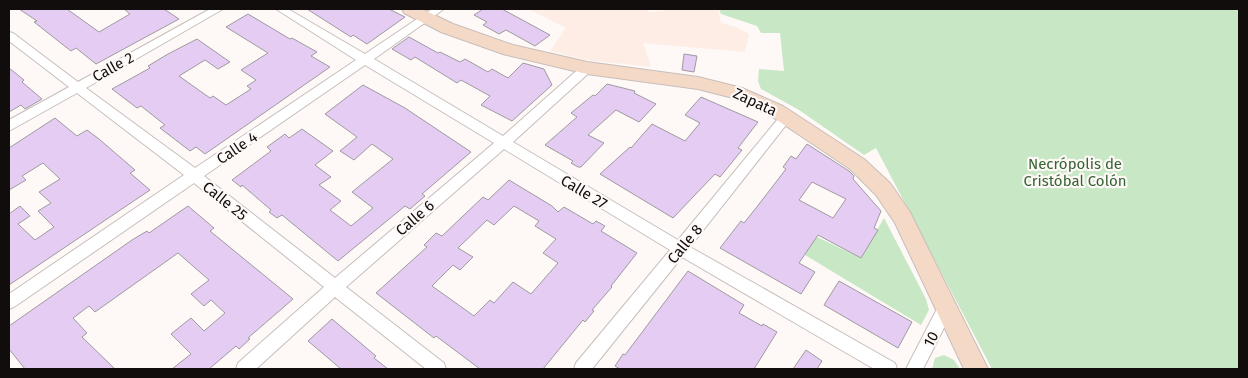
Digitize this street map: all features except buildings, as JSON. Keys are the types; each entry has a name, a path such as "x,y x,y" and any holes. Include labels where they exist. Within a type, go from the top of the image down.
{"main road":[{"name":"Zapata","path":"410,9 432,13 464,35 496,46 587,68 715,86 742,94 786,117 857,164 883,189 903,218 976,369"}],"street":[{"name":"Calle 2","path":"9,126 218,9"},
{"name":"Calle 27","path":"281,9 680,249 890,369"},
{"name":"Calle 4","path":"9,302 432,13"},
{"name":"Calle 25","path":"9,36 195,176 438,369"},
{"name":"Calle 6","path":"244,369 334,288 587,68"},
{"name":"Calle 8","path":"582,369 786,117"},
{"name":"10","path":"914,369 946,308"}],"shaded area":[{"path":"528,9 646,9 648,12 680,9 718,9 721,23 736,27 749,34 745,52 643,43 651,67 586,60 550,51 566,28"}],"green space":[{"name":"Necrópolis de Cristóbal Colón","path":"719,9 1239,9 1239,369 992,369 876,148 864,155 799,110 761,89 758,81 759,69 784,71 780,33 761,33 757,26 721,14"},
{"path":"884,218 926,299 929,310 921,325 805,255 815,236 861,258"},
{"path":"944,355 954,360 960,369 932,369 935,358"}]}
